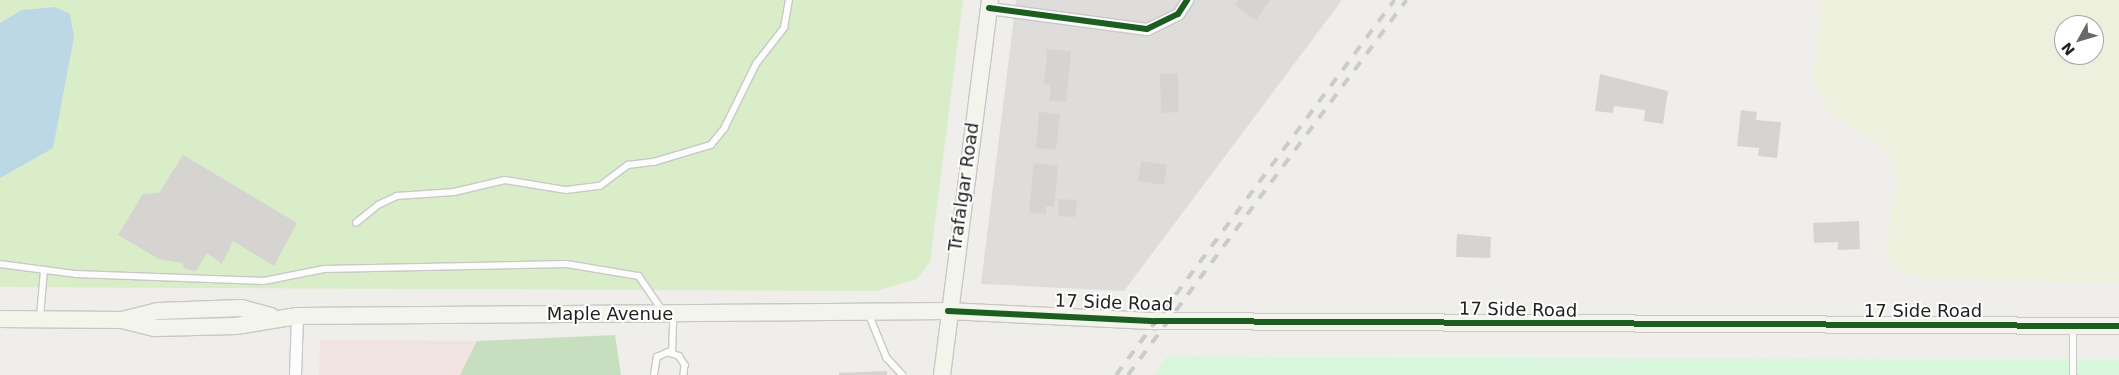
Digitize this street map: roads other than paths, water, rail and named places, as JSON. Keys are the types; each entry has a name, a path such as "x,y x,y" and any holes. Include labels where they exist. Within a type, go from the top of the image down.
{"main road":[{"name":"Trafalgar Road","path":"942,375 948,311 989,4"},
{"name":"Maple Avenue","path":"0,319 122,320 155,328 209,328 273,317 297,316 948,311"},
{"name":"17 Side Road","path":"948,311 1156,321 2119,326"}],"street":[{"path":"989,4 1147,30 1178,14 1187,0"},
{"path":"294,375 297,316"}],"lane":[{"path":"356,223 378,205 397,196 454,192 505,180 566,190 600,186 628,165 654,162 711,145 724,130 756,64 784,28 789,0"},
{"path":"0,264 44,270 264,281 324,269 567,264 639,276 669,313 672,354 685,365 684,375"},
{"path":"40,319 44,270"},
{"path":"868,312 887,358 903,375"},
{"path":"2073,325 2074,375"},
{"path":"654,375 657,357 672,354"}],"water":[{"path":"56,7 70,14 74,37 53,148 0,178 0,23 22,10"}],"railway":[{"path":"1116,375 1395,0"},
{"path":"1128,375 1407,0"}]}
